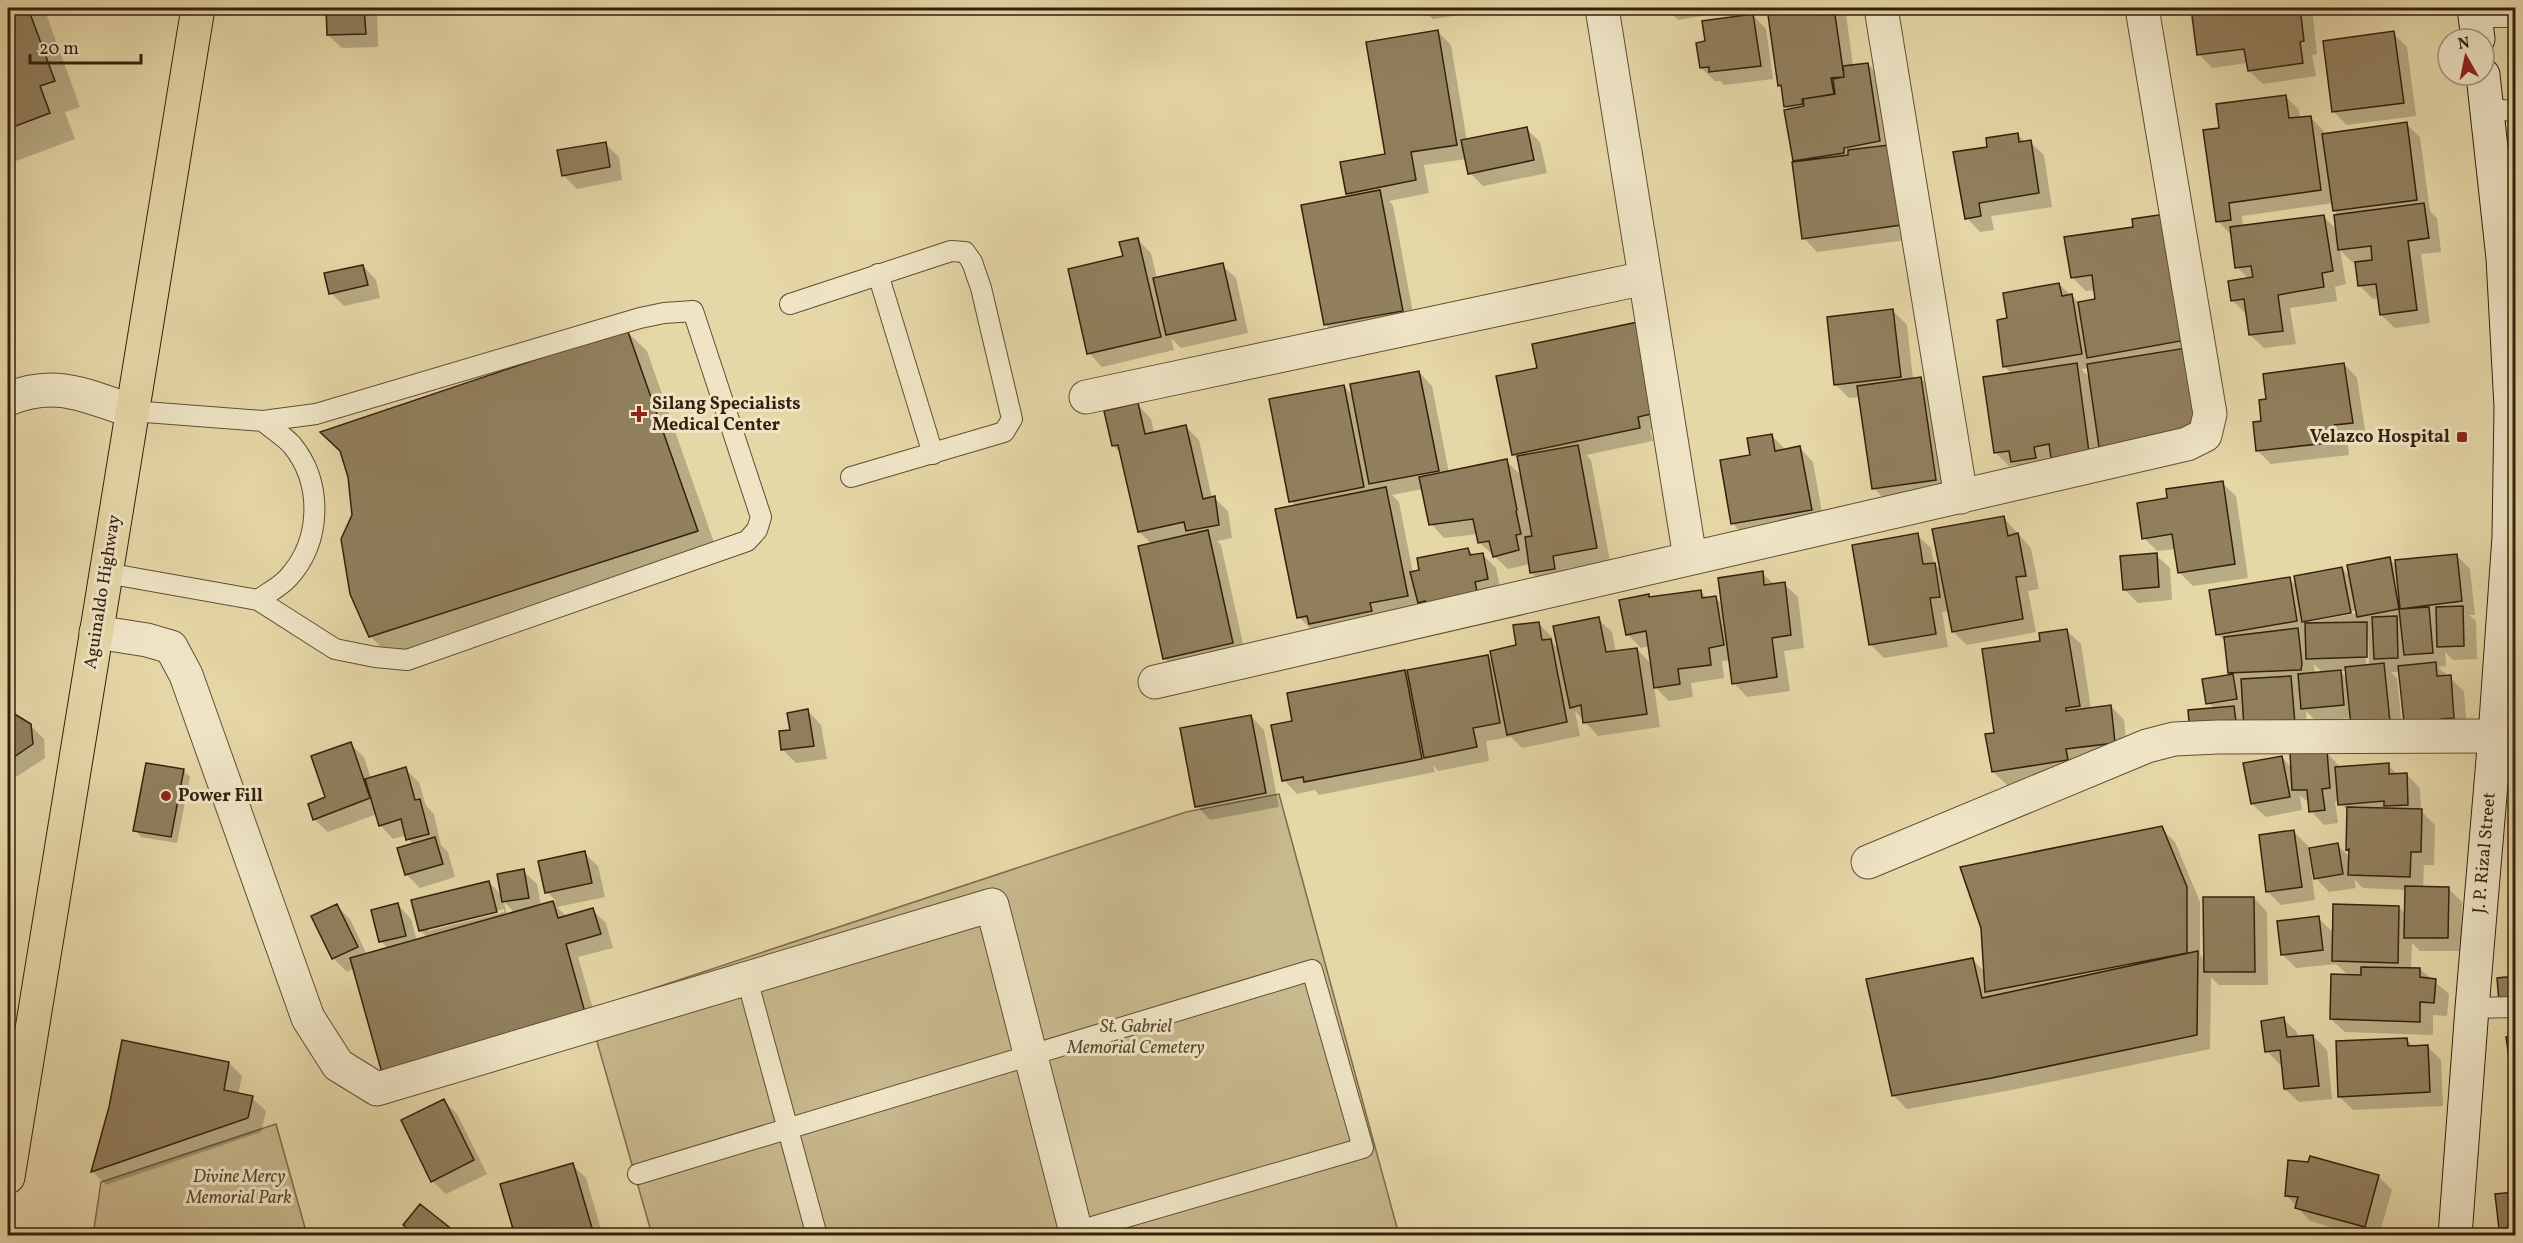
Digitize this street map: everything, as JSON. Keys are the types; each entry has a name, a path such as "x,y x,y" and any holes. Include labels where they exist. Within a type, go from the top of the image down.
{"main road":[{"name":"Aguinaldo Highway","path":"8,1177 198,8"}],"street":[{"path":"1602,8 1690,558"},
{"path":"1881,8 1961,497"},
{"path":"1155,682 2187,444 2205,435 2210,414 2142,8"},
{"name":"J. P. Rizal Street","path":"2455,1236 2509,537 2511,407 2509,258 2502,110 2490,87"},
{"path":"1086,397 1645,278"},
{"path":"8,399 24,392 65,389 132,411"},
{"path":"96,632 147,640 171,647 186,675 308,1018 338,1065 377,1089 992,905 1072,1234"},
{"path":"1869,862 2147,747 2174,739 2495,736"}],"lane":[{"path":"2476,21 2516,17"},
{"path":"790,304 951,250 965,252 972,262 981,288 1012,418 1004,432 851,477"},
{"path":"878,274 933,454"},
{"path":"106,573 258,600 335,649 375,657 407,660 747,542 757,531 761,517 693,311 664,313 640,318 316,414 263,421 132,411"},
{"path":"258,600 288,578 308,547 316,512 310,475 291,444 263,421"},
{"path":"638,1174 1312,970 1363,1148 1072,1234"},
{"path":"747,980 818,1236"},
{"path":"2472,1008 2516,1007"}],"green space":[{"name":"St. Gabriel Memorial Cemetery","path":"1279,794 1399,1235 652,1235 588,1010 1186,812"},
{"name":"Divine Mercy Memorial Park","path":"276,1124 307,1235 93,1235 101,1182"}],"building":[{"path":"8,8 28,8 55,81 40,86 50,113 8,129"},
{"path":"326,8 364,8 366,34 327,35"},
{"path":"1767,8 1834,8 1844,77 1831,78 1834,94 1802,99 1803,104 1784,107 1781,85 1778,86"},
{"path":"2191,8 2300,8 2304,41 2300,42 2303,63 2248,71 2244,49 2197,55"},
{"path":"1753,14 1761,66 1709,72 1709,67 1700,68 1696,43 1705,41 1702,21"},
{"path":"1438,30 1457,145 1411,152 1416,180 1346,194 1340,162 1385,154 1366,42"},
{"path":"2394,31 2404,103 2332,112 2323,41"},
{"path":"1868,63 1880,141 1844,148 1844,153 1793,161 1784,110 1804,106 1803,99 1835,94 1833,79 1844,77 1843,66"},
{"path":"2286,95 2289,118 2311,116 2321,190 2229,203 2231,220 2216,222 2203,130 2219,128 2216,104"},
{"path":"2407,122 2417,200 2333,211 2322,134"},
{"path":"1527,127 1534,160 1468,174 1461,140"},
{"path":"2018,133 2019,142 2031,140 2039,193 1979,203 1981,216 1965,219 1953,152 1987,147 1986,138"},
{"path":"606,142 610,167 562,176 557,150"},
{"path":"1889,145 1901,225 1802,239 1792,162 1848,155 1848,150"},
{"path":"1380,190 1403,311 1324,325 1301,205"},
{"path":"2424,203 2429,238 2408,241 2417,310 2380,315 2376,284 2358,286 2355,262 2372,260 2371,246 2338,250 2334,215"},
{"path":"2165,214 2186,340 2087,358 2078,302 2095,299 2092,275 2071,278 2064,237 2133,227 2132,219"},
{"path":"2324,215 2333,271 2322,273 2324,287 2278,295 2283,331 2249,335 2244,299 2231,301 2228,281 2253,277 2251,266 2235,268 2230,227"},
{"path":"1138,238 1161,337 1087,354 1068,269 1123,256 1119,242"},
{"path":"1223,263 1236,320 1166,335 1153,278"},
{"path":"363,265 368,285 329,294 324,273"},
{"path":"2059,283 2062,296 2072,294 2082,354 2003,367 1997,320 2007,318 2003,293"},
{"path":"1893,309 1901,377 1834,385 1827,317"},
{"path":"1638,322 1664,411 1638,417 1640,428 1512,455 1496,376 1537,368 1532,344"},
{"path":"627,329 698,531 369,637 350,594 341,539 352,515 348,477 340,451 320,432"},
{"path":"2186,348 2199,432 2099,447 2087,364"},
{"path":"2077,363 2089,452 2051,458 2049,444 2034,447 2036,458 2011,462 2009,451 1994,453 1983,377"},
{"path":"2344,363 2353,423 2334,425 2336,442 2256,451 2253,422 2261,421 2259,400 2266,399 2263,374"},
{"path":"1419,371 1439,471 1369,484 1350,384"},
{"path":"1921,377 1936,480 1872,489 1857,386"},
{"path":"1344,385 1364,487 1289,502 1269,399"},
{"path":"1138,403 1145,434 1186,425 1203,499 1215,496 1219,525 1186,531 1184,522 1138,532 1118,445 1112,446 1104,411"},
{"path":"1772,434 1775,451 1800,446 1812,510 1731,524 1720,460 1750,455 1747,438"},
{"path":"1578,445 1597,548 1553,556 1555,569 1530,573 1525,537 1532,536 1517,456"},
{"path":"1507,459 1521,534 1516,535 1519,550 1493,557 1489,541 1478,543 1473,519 1429,525 1419,477"},
{"path":"2223,481 2235,564 2178,573 2172,534 2142,539 2137,503 2167,498 2166,489"},
{"path":"1386,487 1408,596 1370,603 1372,611 1309,624 1307,616 1297,618 1275,509"},
{"path":"2004,516 2008,536 2018,533 2026,576 2016,577 2023,619 1952,632 1932,529"},
{"path":"1208,530 1233,643 1163,659 1138,546"},
{"path":"1918,533 1923,564 1935,563 1940,597 1930,598 1936,634 1869,645 1852,545"},
{"path":"1468,548 1470,555 1483,553 1488,579 1475,582 1478,595 1426,606 1425,601 1418,603 1410,572 1419,570 1417,558"},
{"path":"2157,553 2159,587 2123,590 2120,556"},
{"path":"2457,554 2462,601 2400,609 2395,560"},
{"path":"2390,557 2399,609 2357,617 2347,565"},
{"path":"2342,567 2351,613 2302,622 2294,576"},
{"path":"1763,571 1764,585 1785,582 1791,635 1772,638 1777,677 1732,684 1718,578"},
{"path":"2290,577 2297,621 2216,635 2209,590"},
{"path":"1701,590 1702,598 1716,596 1724,645 1709,648 1711,665 1678,669 1680,684 1654,688 1646,631 1626,635 1619,600 1649,594 1649,597"},
{"path":"2463,606 2464,646 2437,647 2436,607"},
{"path":"2429,607 2433,653 2404,655 2399,609"},
{"path":"2397,616 2398,658 2374,659 2372,617"},
{"path":"1599,617 1606,652 1637,648 1647,714 1583,723 1581,705 1570,708 1553,626"},
{"path":"1539,622 1542,640 1551,639 1567,722 1507,735 1490,651 1516,645 1513,625"},
{"path":"2367,622 2367,657 2306,659 2305,623"},
{"path":"2298,628 2301,670 2228,673 2224,637"},
{"path":"2067,629 2080,706 2066,708 2066,711 2111,705 2115,743 2066,749 2068,760 1992,772 1985,734 1994,733 1982,649 2040,641 2039,633"},
{"path":"1488,655 1500,723 1473,728 1477,747 1424,758 1407,670"},
{"path":"2436,662 2437,676 2451,675 2454,718 2441,719 2442,729 2405,732 2398,666"},
{"path":"2384,663 2390,722 2351,726 2345,667"},
{"path":"1405,670 1422,759 1304,782 1303,777 1282,781 1271,725 1292,721 1287,693"},
{"path":"2341,670 2344,705 2301,709 2298,674"},
{"path":"2233,674 2237,699 2206,704 2202,679"},
{"path":"2291,676 2295,724 2244,728 2241,679"},
{"path":"2234,706 2237,730 2190,734 2188,710"},
{"path":"808,709 814,746 781,750 779,731 790,730 787,713"},
{"path":"8,710 31,724 33,744 8,761"},
{"path":"1251,715 1266,793 1195,807 1180,728"},
{"path":"351,742 370,798 313,820 308,804 325,797 311,756"},
{"path":"2327,751 2330,788 2322,789 2325,810 2309,812 2307,790 2292,790 2290,753"},
{"path":"2282,756 2290,797 2251,804 2243,763"},
{"path":"146,763 184,769 171,837 133,831"},
{"path":"2389,763 2389,774 2407,773 2408,805 2384,806 2384,801 2338,805 2335,767"},
{"path":"406,767 415,800 420,799 429,834 406,840 401,819 379,826 365,779"},
{"path":"2347,807 2422,809 2421,852 2411,852 2410,877 2348,875"},
{"path":"2162,826 2187,887 2187,953 1985,992 1981,928 1960,867"},
{"path":"2294,830 2302,887 2266,892 2259,835"},
{"path":"435,837 443,864 405,875 397,848"},
{"path":"2338,843 2343,874 2314,879 2309,848"},
{"path":"585,851 592,883 545,893 538,861"},
{"path":"524,869 529,898 502,902 497,874"},
{"path":"489,881 497,912 419,931 411,900"},
{"path":"2405,886 2449,887 2448,938 2404,938"},
{"path":"2203,897 2254,897 2255,972 2204,972"},
{"path":"553,901 558,918 593,908 601,934 566,944 586,1016 382,1073 350,958"},
{"path":"398,903 406,936 379,942 371,910"},
{"path":"337,904 358,947 332,959 311,916"},
{"path":"2333,904 2399,906 2398,963 2332,961"},
{"path":"2319,916 2323,950 2281,955 2277,921"},
{"path":"2198,951 2197,1035 1992,1078 1892,1096 1866,979 1973,958 1982,998"},
{"path":"2361,967 2420,968 2420,977 2436,979 2434,1003 2420,1002 2420,1022 2330,1019 2331,974 2361,975"},
{"path":"2516,976 2516,1000 2499,1002 2497,978"},
{"path":"2284,1017 2287,1037 2313,1035 2319,1086 2284,1089 2280,1050 2265,1052 2261,1021"},
{"path":"2516,1036 2516,1093 2514,1093 2506,1037"},
{"path":"2407,1038 2408,1046 2428,1045 2430,1092 2338,1097 2336,1041"},
{"path":"122,1040 229,1062 224,1090 253,1096 248,1118 91,1172 109,1107"},
{"path":"444,1099 474,1160 431,1182 401,1120"},
{"path":"2310,1156 2379,1175 2365,1227 2295,1208 2298,1197 2285,1196 2288,1160 2308,1162"},
{"path":"573,1163 592,1228 565,1236 515,1236 500,1184"},
{"path":"2516,1192 2516,1236 2511,1236 2510,1227 2499,1229 2495,1194"},
{"path":"420,1204 454,1231 451,1236 417,1236 403,1225"},
{"path":"2382,1232 2421,1233 2421,1236 2382,1236"}],"place":[{"name":"Silang Specialists Medical Center","path":"639,414"},
{"name":"Velazco Hospital","path":"2462,437"},
{"name":"Power Fill","path":"166,796"}]}
